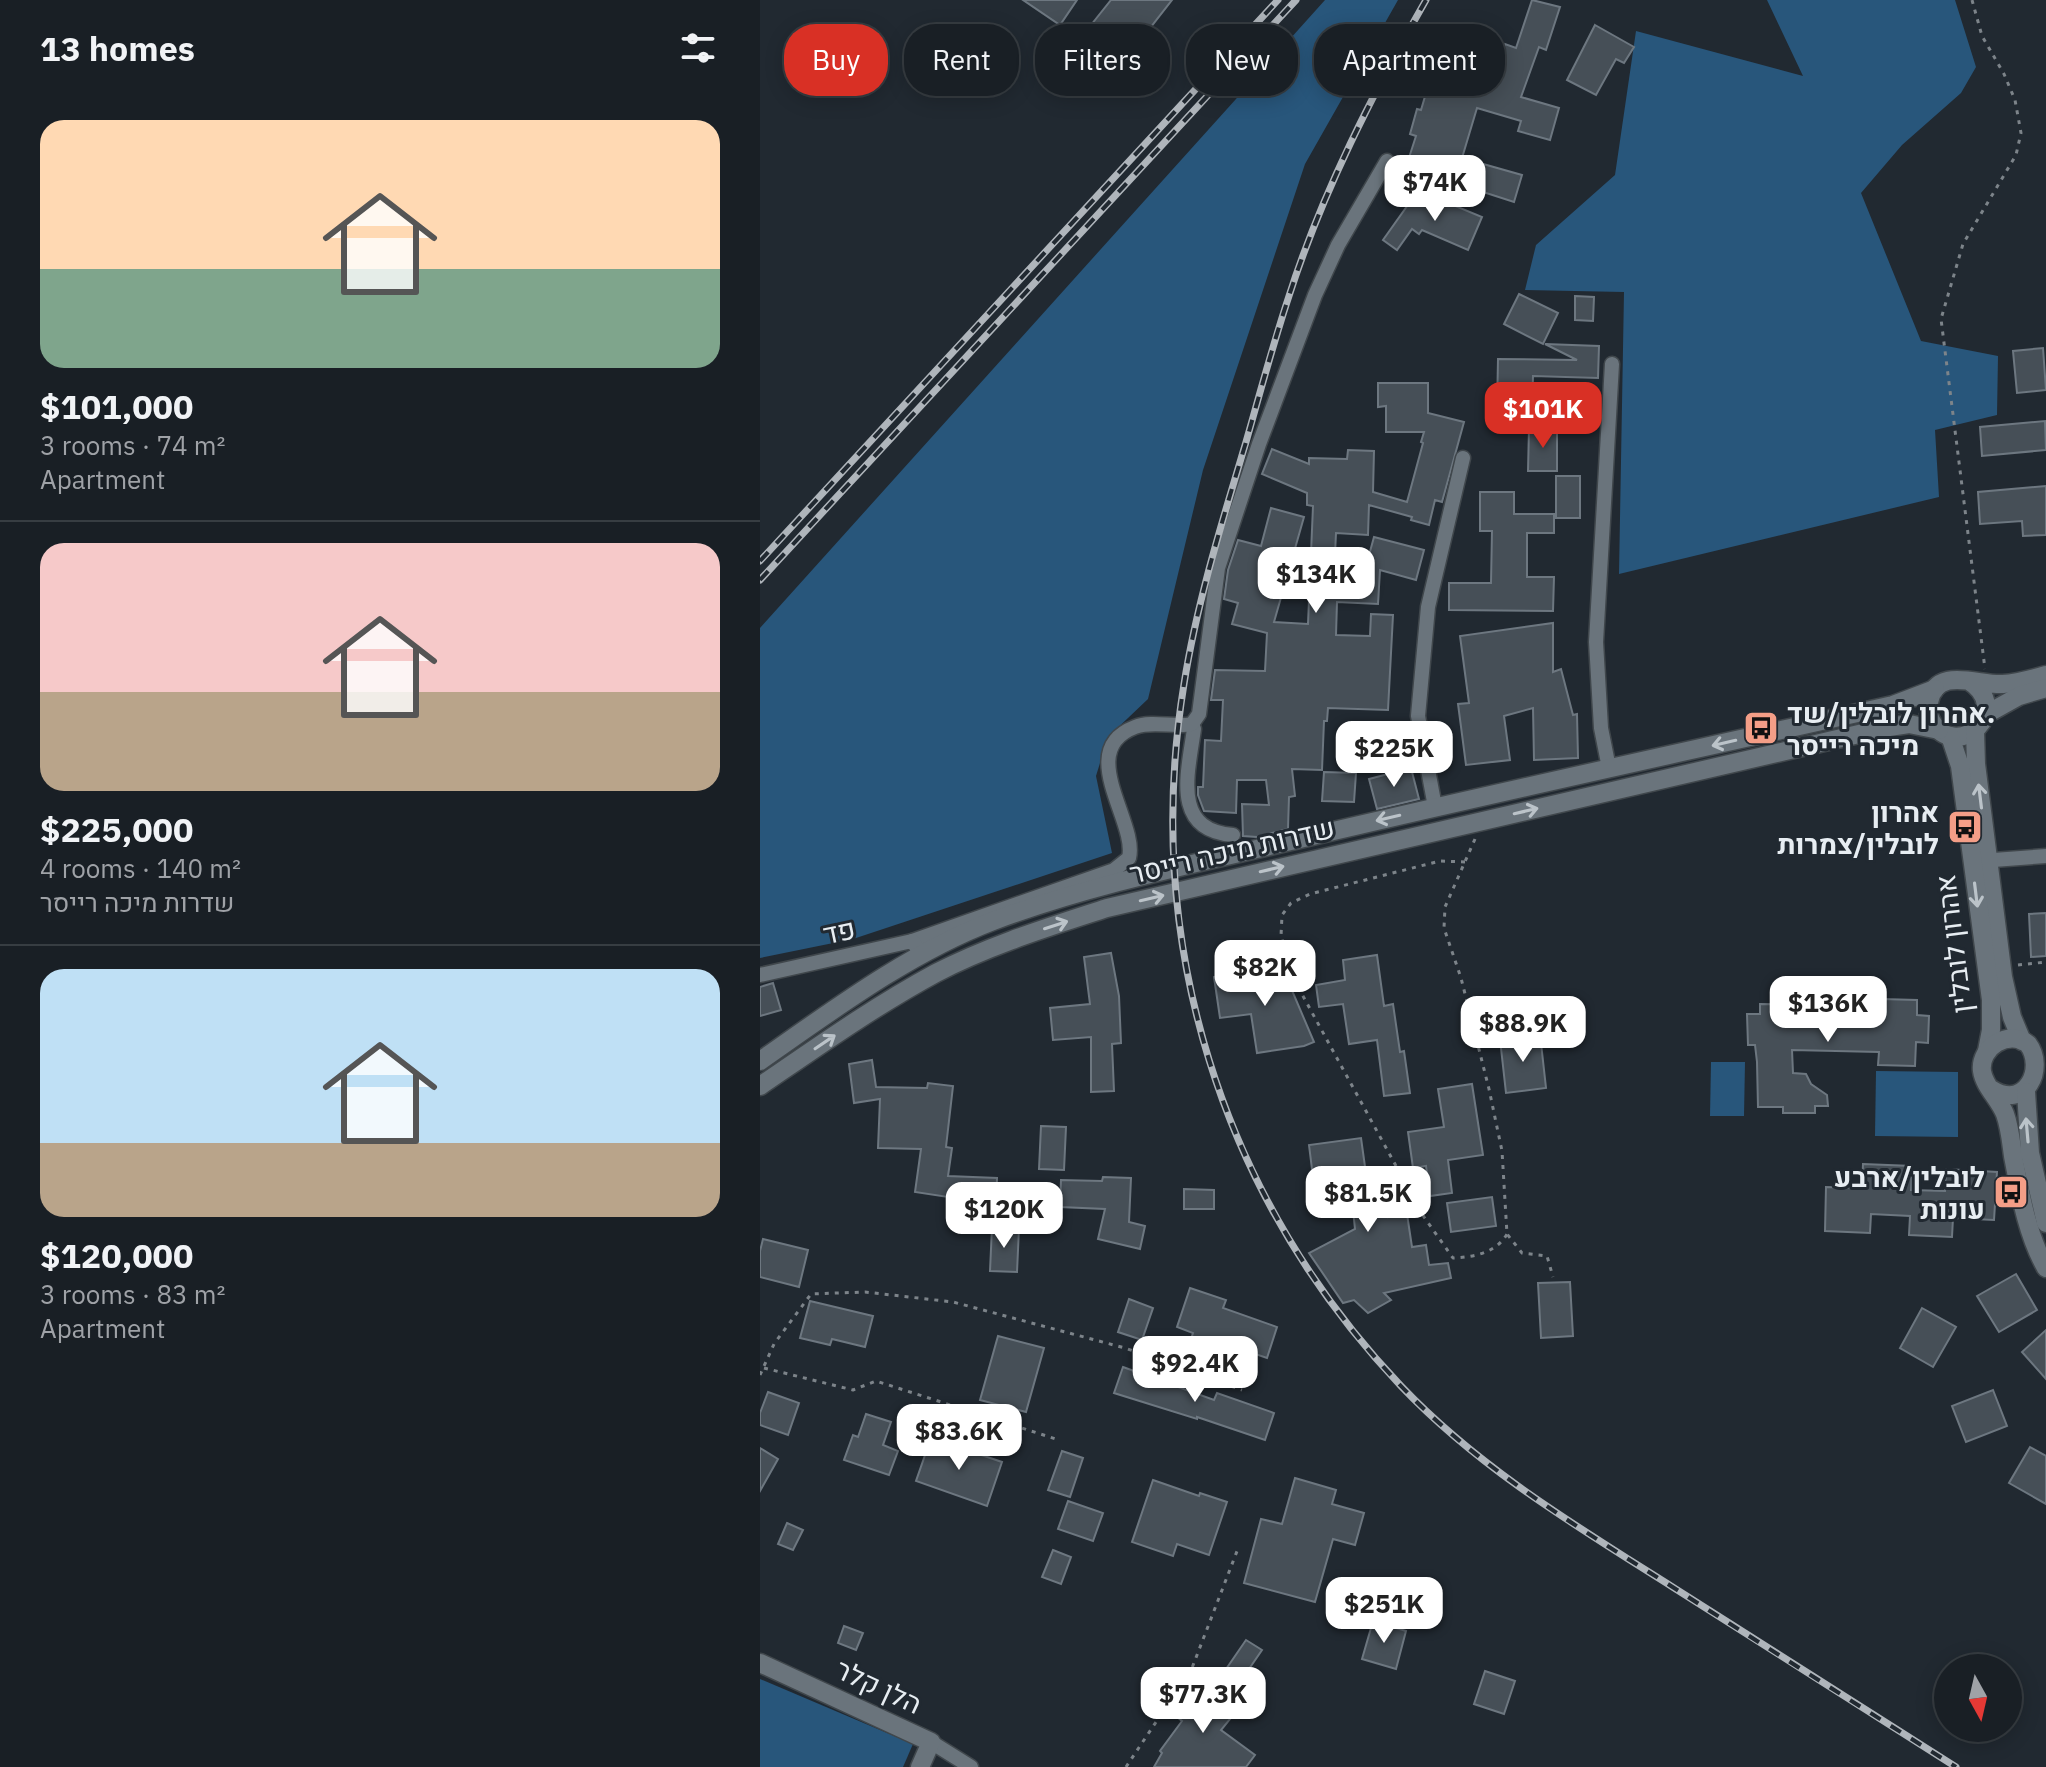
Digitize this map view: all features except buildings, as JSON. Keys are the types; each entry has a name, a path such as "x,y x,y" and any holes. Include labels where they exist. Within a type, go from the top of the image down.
{"street":[{"path":"1233,835 1212,830 1196,820 1186,801 1192,724 1199,714 1218,568 1259,444 1315,295 1338,245 1387,161"},
{"path":"1609,768 1601,728 1596,642 1612,364"},
{"path":"1435,807 1418,716 1428,607 1463,458"},
{"path":"2046,675 2003,684 1951,679 1935,689 1928,706 1933,724 1945,733 1959,737 2019,696 2046,688"},
{"path":"1978,682 1985,699 1980,723"},
{"name":"שדרות מיכה רייסר","path":"760,1061 917,948 1100,887 1435,807 1893,705 1935,689"},
{"name":"אהרון לובלין","path":"1980,723 1980,861 1991,1000 1987,1051"},
{"name":"פד","path":"760,975 917,948 1114,870 1129,858 1131,842 1110,781 1109,768 1116,743 1136,727 1192,724"},
{"name":"שדרות מיכה רייסר","path":"760,1086 935,974 1004,942 1107,908 1889,727 1909,724 1945,733"},
{"name":"אהרון לובלין","path":"1945,733 1960,766 2012,1017 2033,1046"},
{"path":"1980,861 2046,856"},
{"path":"2046,1223 2030,1153 2035,1083 2039,1069 2036,1053 2033,1046 2007,1039 1987,1051 1983,1058 1983,1075 2005,1115 2026,1213 2046,1268"},
{"path":"1991,1089 2008,1096 2035,1083"},
{"name":"הלן קלר","path":"760,1663 931,1742 971,1767"},
{"path":"920,1767 931,1742"}],"path":[{"path":"1972,0 1982,36 2015,100 2021,133 2016,155 1963,244 1941,319 1978,682"},
{"path":"1465,862 1440,861 1310,894 1291,903 1282,915 1281,936 1298,987 1424,1217 1453,1258 1474,1257 1501,1245 1507,1234 1502,1151 1461,978 1444,928 1445,907 1465,862 1483,821"},
{"path":"2001,966 2046,962"},
{"path":"1507,1234 1522,1253 1547,1256 1553,1277"},
{"path":"760,1375 774,1344 811,1294 865,1292 953,1302 1125,1348 1242,1390"},
{"path":"763,1368 853,1390 876,1381 1059,1440"},
{"path":"1126,1767 1192,1668 1239,1546"}],"shaded area":[{"path":"1325,0 1398,0 1384,24 1314,24 1314,96 1344,96 1305,164 1203,470 1148,699 1108,737 1096,776 1112,853 853,939 760,958 760,628 1239,96 1298,96 1298,30"},
{"path":"1767,0 1955,0 1976,67 1961,93 1902,145 1861,193 1921,341 1998,356 1997,415 1935,430 1939,497 1619,574 1624,292 1525,290 1536,245 1615,175 1636,31 1803,76"},
{"path":"1711,1062 1745,1062 1744,1116 1710,1116"},
{"path":"1876,1071 1958,1072 1958,1137 1875,1136"},
{"path":"760,1679 913,1744 903,1767 760,1767"}],"railway":[{"path":"760,561 1278,0"},
{"path":"760,580 1296,0"},
{"path":"1426,0 1350,144 1302,258 1219,532 1189,653 1174,780 1175,876 1187,969 1209,1060 1242,1148 1285,1232 1338,1312 1431,1416 1496,1469 1564,1518 1956,1767"}],"place":[{"name":"אהרון לובלין/שד. מיכה רייסר","path":"1761,728"},
{"name":"אהרון לובלין/צמרות","path":"1965,827"},
{"name":"לובלין/ארבע עונות","path":"2011,1192"}]}
